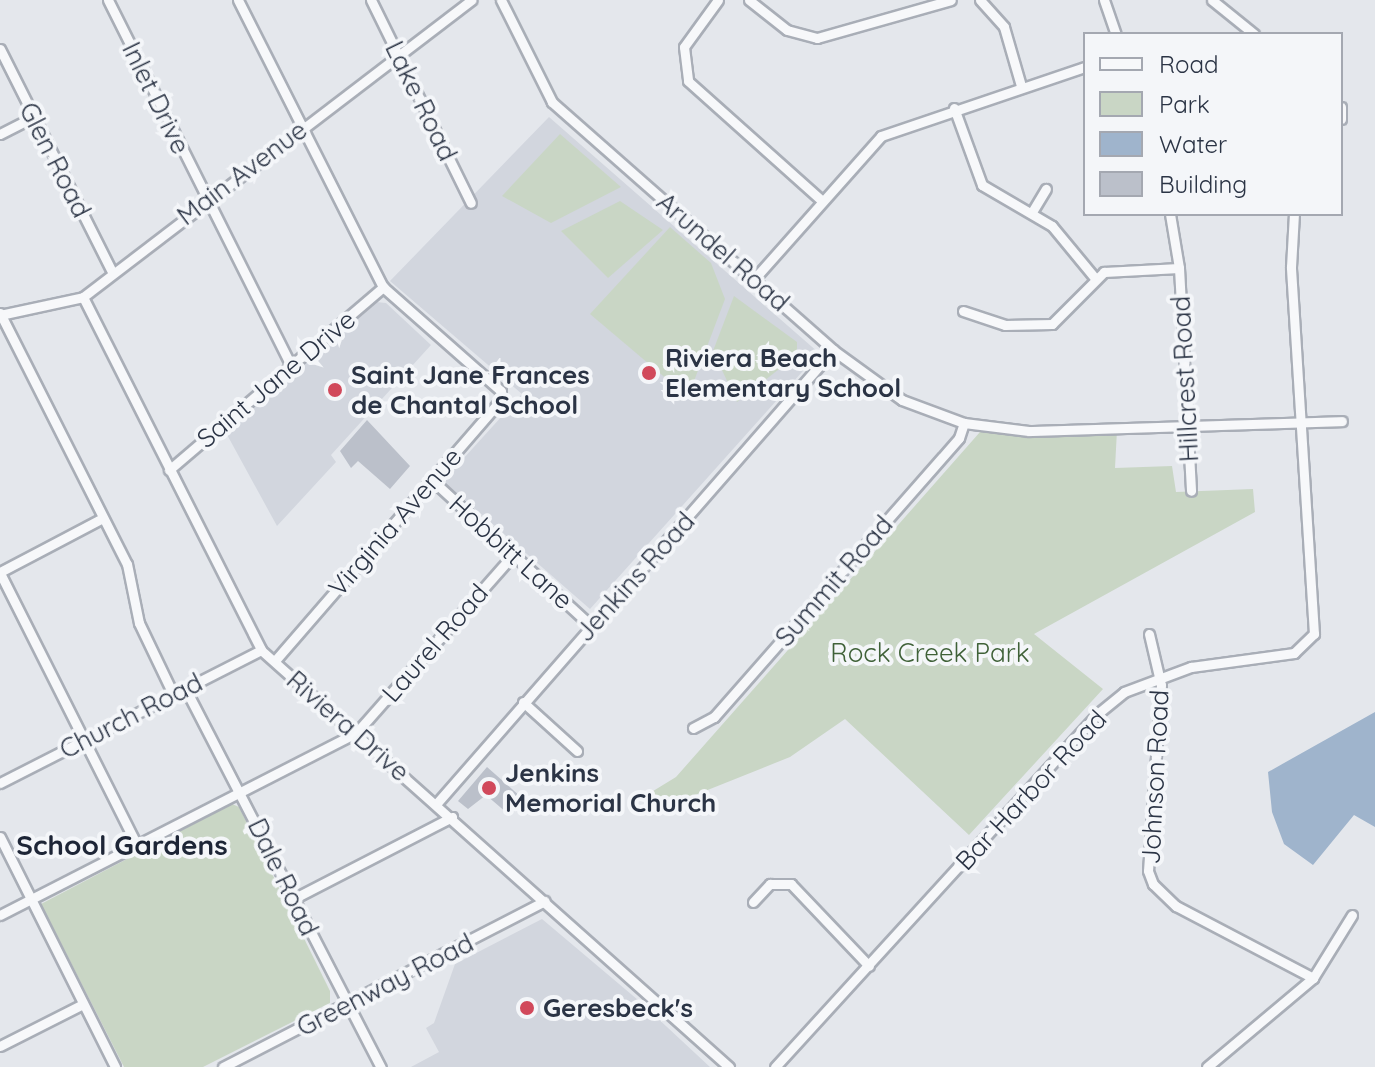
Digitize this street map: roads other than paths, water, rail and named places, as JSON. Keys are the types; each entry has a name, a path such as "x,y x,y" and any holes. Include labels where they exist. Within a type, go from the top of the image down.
{"street":[{"name":"Inlet Drive","path":"108,0 291,366"},
{"path":"238,0 383,287"},
{"name":"Lake Road","path":"371,0 471,203"},
{"name":"Main Avenue","path":"83,297 111,270 471,0"},
{"name":"Arundel Road","path":"501,0 552,102 833,350 902,400 964,423 1029,431 1342,421"},
{"path":"718,0 684,47 688,81 821,200"},
{"path":"749,0 787,30 817,38 922,4 951,0"},
{"path":"980,0 1004,27 1021,86"},
{"path":"1104,0 1115,32"},
{"path":"1212,0 1252,32"},
{"name":"Glen Road","path":"0,49 111,270"},
{"path":"755,278 821,200 881,136 954,108 1083,68"},
{"path":"954,108 982,185 1052,226 1094,277"},
{"path":"0,134 34,117"},
{"path":"1032,212 1046,189"},
{"name":"Hillcrest Road","path":"1170,216 1179,268 1191,491"},
{"name":"Bar Harbor Road","path":"775,1067 1096,715 1159,675 1294,653 1314,634 1294,216"},
{"path":"1094,277 1179,268"},
{"path":"963,311 1005,325 1052,324 1073,309 1094,277"},
{"name":"Saint Jane Drive","path":"169,470 383,287"},
{"name":"Virginia Avenue","path":"275,661 499,402 501,391 383,287"},
{"path":"83,297 0,314 136,587 142,632 173,694"},
{"name":"Riviera Drive","path":"83,297 261,650 437,803 729,1067"},
{"name":"Jenkins Road","path":"437,803 833,350"},
{"name":"Summit Road","path":"693,728 714,717 959,438 964,423"},
{"name":"Hobbitt Lane","path":"432,480 590,625"},
{"path":"103,518 0,573 135,842"},
{"name":"Laurel Road","path":"356,733 514,554"},
{"name":"Johnson Road","path":"1149,634 1159,675 1148,871 1153,884 1176,906 1313,978"},
{"name":"Church Road","path":"0,783 261,650"},
{"name":"Dale Road","path":"185,688 242,792 293,899 381,1067"},
{"path":"523,702 577,751"},
{"path":"0,915 135,842 242,792 356,733"},
{"path":"293,899 452,817"},
{"path":"0,837 115,1067"},
{"path":"753,902 770,884 791,884 869,966"},
{"name":"Greenway Road","path":"223,1067 244,1062 346,1003 545,901"},
{"path":"1207,1067 1313,978 1352,915"},
{"path":"0,1046 83,1004"}],"water":[{"path":"1375,712 1375,827 1354,815 1313,865 1284,844 1272,812 1268,772"}],"place":[{"name":"Riviera Beach Elementary School","path":"649,373"},
{"name":"Saint Jane Frances de Chantal School","path":"335,390"},
{"name":"Jenkins Memorial Church","path":"489,788"},
{"name":"Geresbeck's","path":"527,1008"}],"district":[{"name":"School Gardens","path":"122,845"}],"park label":[{"name":"Rock Creek Park","path":"930,653"}]}
